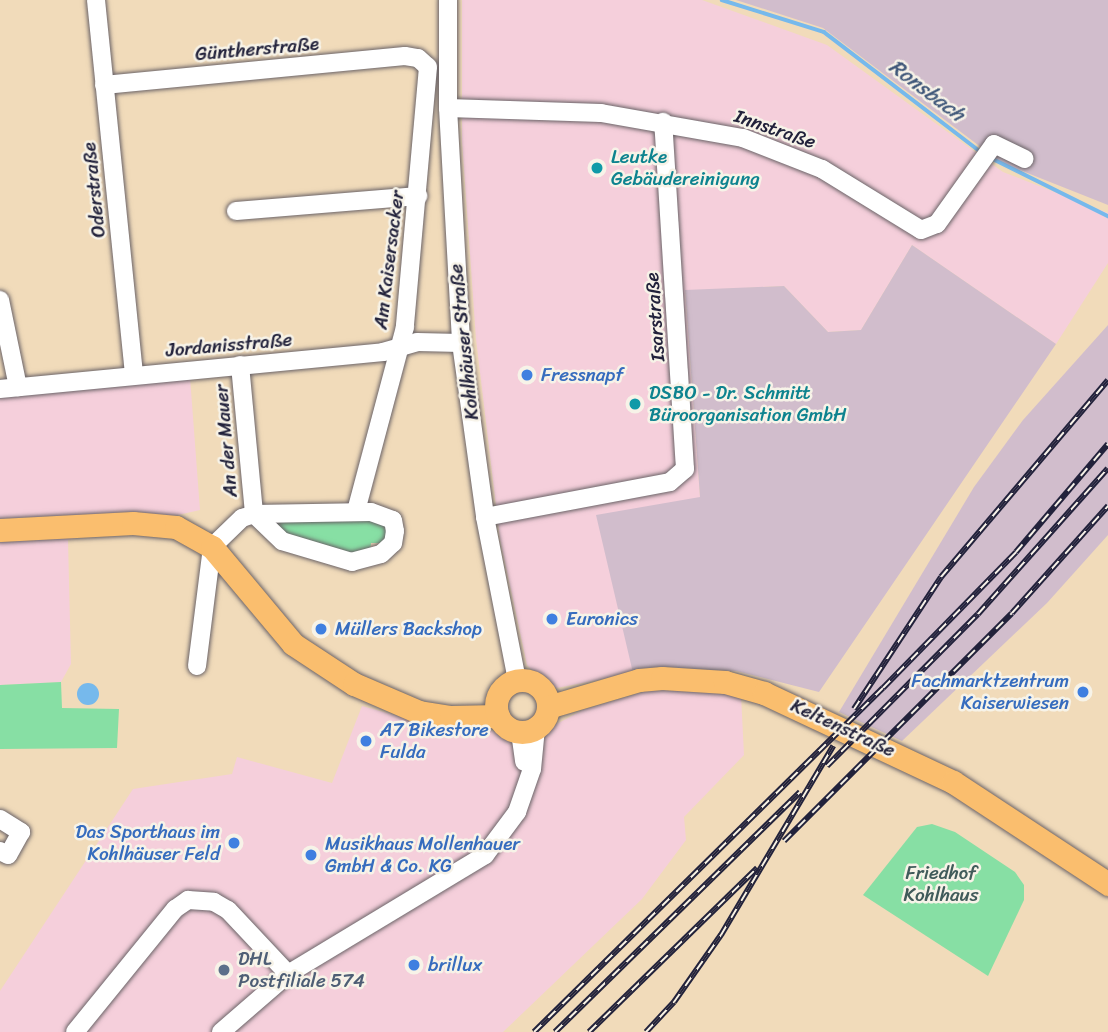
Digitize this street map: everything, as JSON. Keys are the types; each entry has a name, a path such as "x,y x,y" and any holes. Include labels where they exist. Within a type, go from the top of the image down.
{"main road":[{"path":"0,530 160,524 191,532 212,547 282,633 354,684 419,712 451,717 498,716"},
{"name":"Keltenstraße","path":"548,707 615,686 662,678 725,682 764,693 953,782 1108,884"},
{"path":"517,681 538,686 548,707 528,730 507,727 498,716 497,697 517,681"}],"street":[{"name":"Oderstraße","path":"96,0 134,375"},
{"name":"Kohlhäuser Straße","path":"448,0 448,108 461,343 485,517 517,681"},
{"name":"Güntherstraße","path":"104,85 415,56"},
{"name":"Am Kaisersacker","path":"356,512 405,327 428,84 428,66 415,56"},
{"name":"Innstraße","path":"448,108 601,113 743,138 794,155 916,229 937,224 994,144 1025,159"},
{"name":"Isarstraße","path":"485,517 670,482 685,469 663,122"},
{"path":"236,212 418,196"},
{"path":"0,300 9,388"},
{"name":"Jordanisstraße","path":"9,388 398,348 417,342 461,343"},
{"name":"An der Mauer","path":"240,365 254,514"},
{"path":"197,666 212,547 227,529 254,514 356,512 389,517 395,531 393,543 381,554 352,562 282,541 254,514"},
{"path":"221,1032 288,974 476,863 509,827 527,779 528,730"},
{"path":"0,819 21,832 8,855 0,851"},
{"path":"75,1032 175,909 188,900 214,902 228,910 288,974"}],"shaded area":[{"path":"462,0 702,0 827,45 1003,172 1108,213 1108,263 1056,344 912,245 861,330 828,332 784,286 685,291 700,497 633,673 557,688 543,682 527,665 500,539 476,339 462,141"},
{"path":"736,0 1108,0 1108,205 1002,163 823,28"},
{"path":"912,245 1056,344 819,692 736,671 650,668 633,673 596,515 700,497 685,290 784,286 828,332 861,330"},
{"path":"1108,325 1108,535 1047,603 902,741 839,712 974,487 1023,420"},
{"path":"189,364 200,510 68,540 71,664 61,682 0,685 0,385"},
{"path":"689,687 741,695 744,755 684,817 686,840 642,899 503,1032 0,1032 0,991 133,789 232,774 237,757 332,783 362,706 445,729 489,729 511,741 542,742 549,728 583,710 653,689"}],"green space":[{"path":"339,518 389,522 384,543 371,543 370,554 350,556 280,533 276,520"},
{"path":"61,682 62,708 119,709 117,748 0,749 0,685"},
{"name":"Friedhof Kohlhaus","path":"932,824 955,832 1015,872 1024,885 1024,900 988,976 863,895 917,827"}],"water":[{"path":"88,683 96,686 99,694 96,702 88,705 80,702 77,694 80,686"}],"waterway":[{"name":"Ronsbach","path":"722,0 824,32 981,152"},
{"name":"Ronsbach","path":"991,158 1108,216"}],"railway":[{"path":"854,709 941,577 1108,380"},
{"path":"534,1032 883,688 1016,552 1108,444"},
{"path":"827,766 978,614 1108,468"},
{"path":"784,841 1012,613 1108,506"},
{"path":"646,1032 674,1002 721,935 833,746"},
{"path":"555,1032 800,792"},
{"path":"589,1032 757,868"}],"place":[{"name":"Leutke Gebäudereinigung","path":"597,168"},
{"name":"Fressnapf","path":"527,375"},
{"name":"DSBO - Dr. Schmitt Büroorganisation GmbH","path":"635,404"},
{"name":"Euronics","path":"552,619"},
{"name":"Müllers Backshop","path":"321,629"},
{"name":"Fachmarktzentrum Kaiserwiesen","path":"1083,692"},
{"name":"A7 Bikestore Fulda","path":"366,741"},
{"name":"Das Sporthaus im Kohlhäuser Feld","path":"234,843"},
{"name":"Musikhaus Mollenhauer GmbH & Co. KG","path":"311,855"},
{"name":"brillux","path":"414,965"},
{"name":"DHL Postfiliale 574","path":"224,970"}]}
